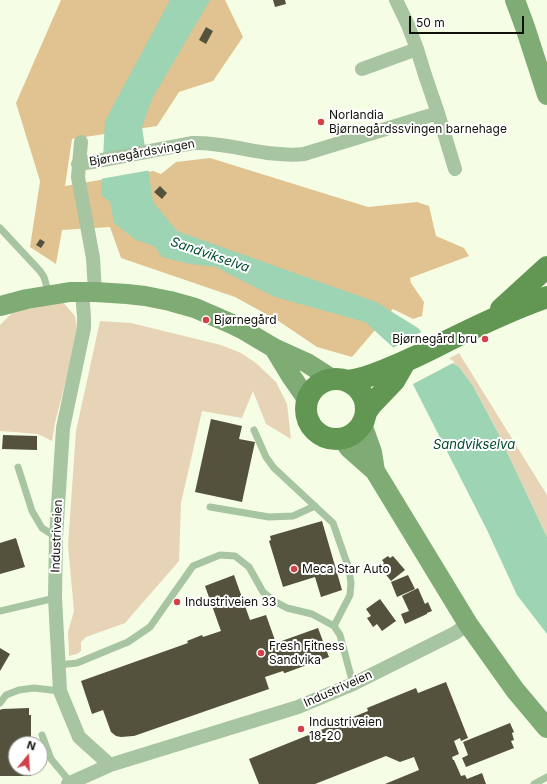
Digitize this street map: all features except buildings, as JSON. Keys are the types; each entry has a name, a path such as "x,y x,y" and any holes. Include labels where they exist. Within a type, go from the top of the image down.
{"main road":[{"path":"515,0 547,95"},
{"path":"484,323 547,267"},
{"path":"0,306 27,299 70,292 89,292 145,296 195,308 217,317 242,329 274,348 348,379 362,394 369,411 375,471"},
{"path":"405,362 394,381 369,411 359,429 354,433 344,439 335,440 320,435 313,430 306,416 305,408 307,399 310,392 324,381 348,379 405,362 484,323 547,297"},
{"path":"274,348 290,376 307,399"},
{"path":"344,439 349,448 375,471 468,624 515,690 547,728"}],"street":[{"path":"396,0 417,49 424,75 456,169"},
{"path":"362,69 417,49"},
{"name":"Bjørnegårdsvingen","path":"85,163 193,143 223,145 280,155 304,154 438,113"},
{"name":"Bjørnegårdsvingen","path":"81,142 85,163 78,177 93,258 89,292"},
{"name":"Industriveien","path":"89,292 84,317 84,328 63,428 56,537 55,598 60,691 79,737 110,765"},
{"name":"Industriveien","path":"70,783 110,765 298,707 353,684 455,633 468,624"}],"lane":[{"path":"0,228 40,271 44,277 49,296"},
{"path":"254,430 266,457 274,468 333,523 349,569 351,583 350,595 334,626"},
{"path":"18,467 32,511 42,528 56,537"},
{"path":"210,507 269,517 293,516 315,506"},
{"path":"59,666 77,663 128,642 150,627 193,566 220,555 235,556 249,567 264,592 274,601 287,608 312,614 334,626 340,635 353,684"},
{"path":"0,611 55,598"},
{"path":"0,702 6,695 19,690 34,688 60,691"},
{"path":"42,735 50,758 70,783"},
{"path":"534,784 547,777"}],"shaded area":[{"path":"61,0 225,0 243,37 213,81 179,92 157,126 72,139 65,186 153,171 161,174 176,162 210,158 368,207 417,202 429,206 436,236 464,248 469,256 410,278 411,283 424,302 422,316 413,319 393,309 352,357 317,347 277,320 235,297 121,258 110,227 62,230 56,264 30,247 40,181 16,103"},
{"path":"62,301 75,316 78,333 55,423 52,441 38,434 0,431 0,325 12,313"},
{"path":"100,321 131,323 221,345 241,353 256,363 276,382 287,404 291,439 266,424 253,391 242,418 202,411 181,503 179,561 125,623 86,637 81,642 81,651 77,654 69,656 68,632 74,611 68,545 76,431"},
{"path":"459,353 547,495 547,537 498,433 473,386 459,367 446,360"}],"water":[{"name":"Sandvikselva","path":"170,0 210,0 152,99 142,127 153,202 177,231 376,302 418,328 446,360 459,367 473,386 498,433 547,537 547,634 517,595 487,530 395,349 365,322 275,297 217,267 190,264 162,257 154,246 136,240 114,223 110,202 101,195 105,121"}],"pier":[{"path":"147,145 151,170 100,179 101,154"},
{"path":"423,331 448,358 455,362 411,385 393,350 391,349"}],"place":[{"name":"Norlandia Bjørnegårdssvingen barnehage","path":"321,122"},
{"name":"Bjørnegård","path":"206,320"},
{"name":"Bjørnegård bru","path":"485,339"},
{"name":"Meca Star Auto","path":"294,569"},
{"name":"Industriveien 33","path":"177,602"},
{"name":"Fresh Fitness Sandvika","path":"261,653"},
{"name":"Industriveien 18-20","path":"301,729"}]}
